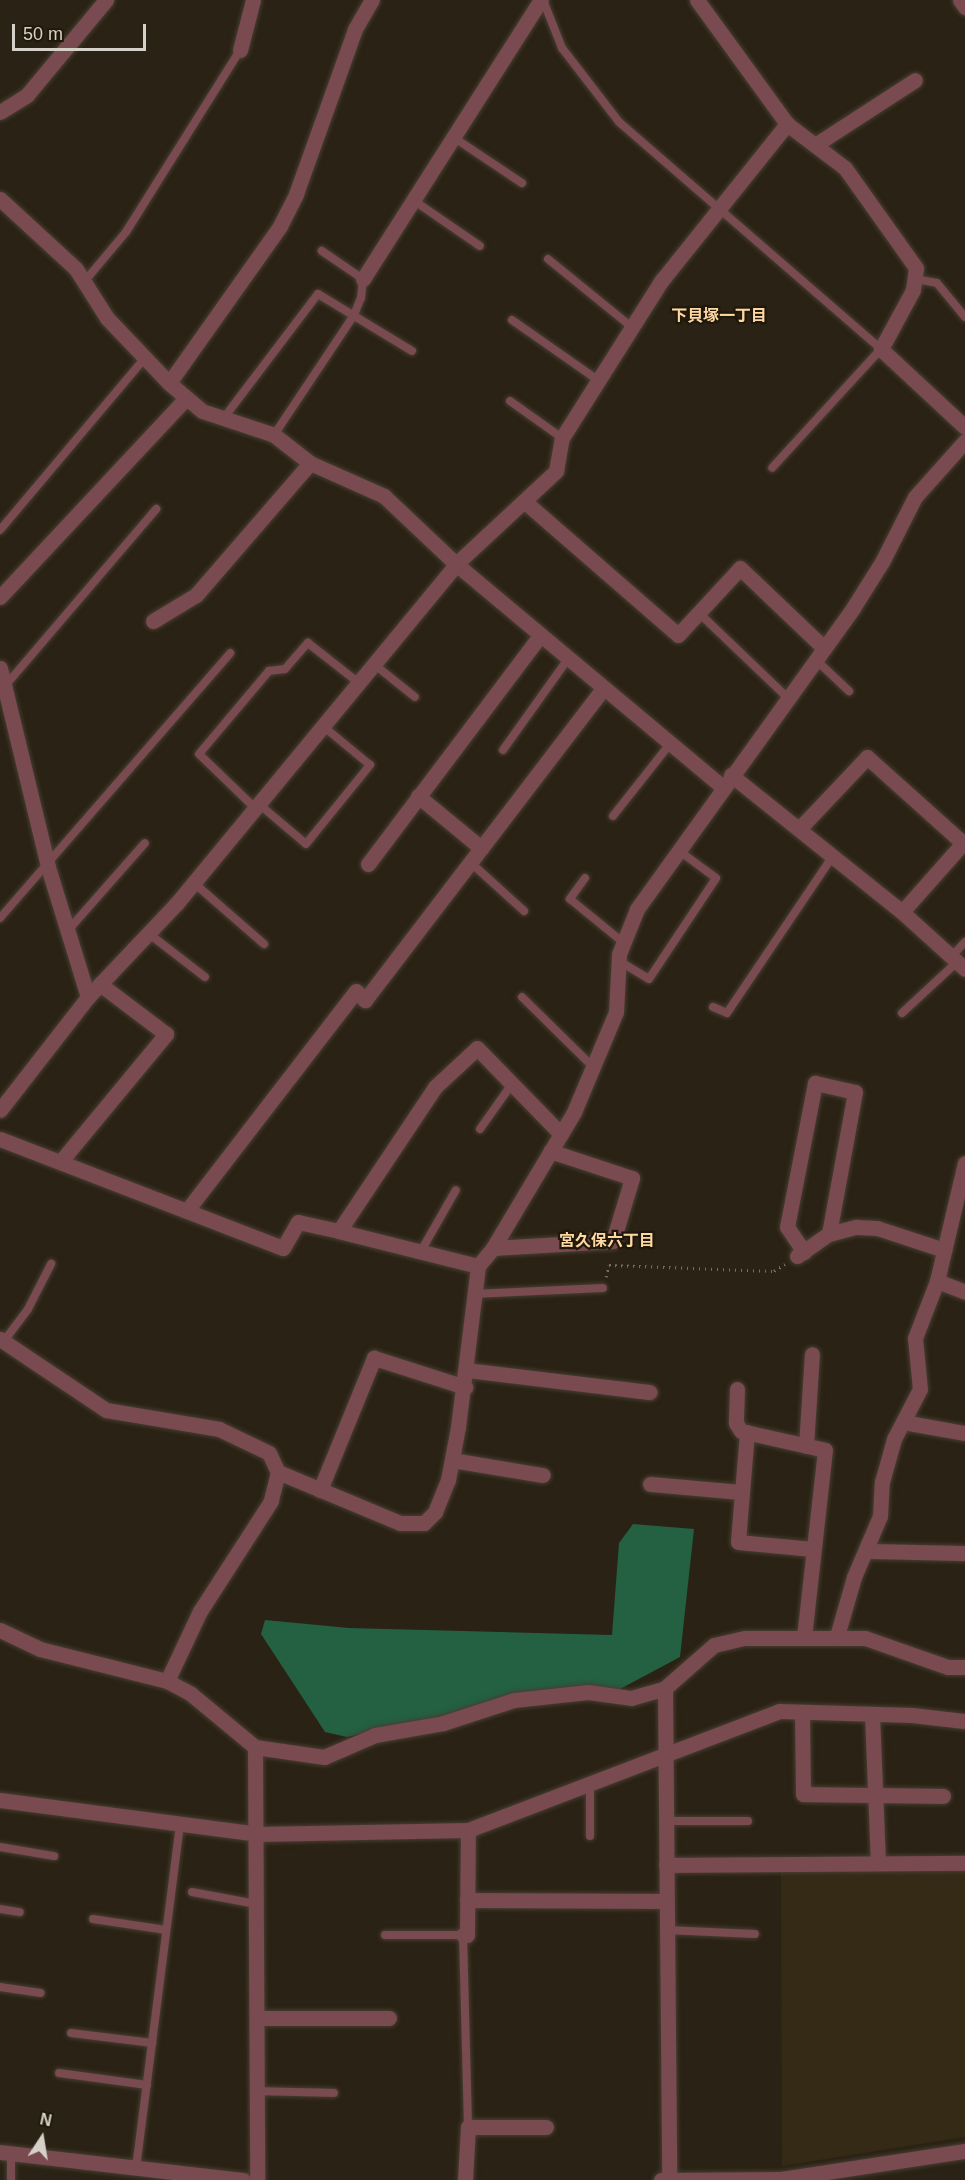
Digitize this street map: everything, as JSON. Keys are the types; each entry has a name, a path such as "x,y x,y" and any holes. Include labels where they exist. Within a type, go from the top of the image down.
{"street":[{"path":"0,112 27,94 106,0"},
{"path":"240,50 253,0"},
{"path":"169,383 280,226 296,194 355,29 372,0"},
{"path":"363,279 542,0"},
{"path":"697,0 787,124 845,168 916,268 913,290 881,349 965,426"},
{"path":"960,0 965,7"},
{"path":"815,145 915,80"},
{"path":"0,1110 88,997 194,883 360,684 456,564 556,471 562,438 662,280 717,208 787,124"},
{"path":"0,199 76,269 107,318 169,383 202,411 274,435 310,464 384,496 456,564 669,745 800,829 902,912 958,963"},
{"path":"0,597 186,398"},
{"path":"278,1472 400,1523 424,1523 435,1512 452,1460 465,1387 472,1294 478,1266 492,1248 559,1132 574,1112 616,1012 619,961 637,909 882,562 915,496 965,441"},
{"path":"153,621 196,595 310,464"},
{"path":"524,501 678,635 740,568 819,653"},
{"path":"368,864 540,636"},
{"path":"0,669 48,867 70,928 88,997"},
{"path":"188,1209 356,991 365,1000 603,689"},
{"path":"800,829 867,757 963,843 902,912"},
{"path":"418,796 482,848"},
{"path":"61,1161 166,1034 100,984"},
{"path":"339,1231 435,1087 477,1048 559,1132"},
{"path":"829,1234 855,1092 815,1083 787,1227 800,1254 829,1234 856,1227 877,1228 944,1250"},
{"path":"0,1139 188,1209 283,1248 298,1222 478,1266"},
{"path":"492,1248 613,1241 632,1178 550,1151"},
{"path":"837,1636 854,1577 868,1551 879,1516 882,1482 894,1439 921,1389 915,1338 937,1281 965,1163"},
{"path":"937,1281 965,1292"},
{"path":"2,1340 30,1363 106,1410 219,1429 269,1453 278,1472 271,1501 200,1611 167,1681"},
{"path":"806,1446 812,1354"},
{"path":"320,1490 374,1358 465,1387"},
{"path":"467,1370 650,1392"},
{"path":"737,1389 736,1424 747,1432 825,1450 804,1636"},
{"path":"903,1422 965,1433"},
{"path":"747,1432 738,1542 813,1549"},
{"path":"452,1460 543,1475"},
{"path":"650,1484 742,1492"},
{"path":"868,1551 965,1553"},
{"path":"0,1630 40,1649 167,1681 190,1694 255,1747 324,1757 375,1735 443,1723 514,1700 588,1692 631,1698 665,1688 714,1646 745,1638 804,1636 865,1638 948,1667 965,1667"},
{"path":"665,1688 669,2180"},
{"path":"0,1800 257,1834 468,1830 665,1752 779,1712 872,1714 964,1721"},
{"path":"802,1712 803,1794 943,1796"},
{"path":"872,1714 878,1863"},
{"path":"255,1747 257,2180"},
{"path":"463,1935 467,1935 468,1830"},
{"path":"666,1865 965,1863"},
{"path":"467,1900 666,1901"},
{"path":"256,2018 389,2018"},
{"path":"465,2180 468,2127 546,2127"},
{"path":"661,2180 781,2179 965,2151"},
{"path":"5,2153 243,2180"}],"lane":[{"path":"542,0 562,48 619,123 881,349 772,468"},
{"path":"84,282 126,232 240,50"},
{"path":"453,137 522,183"},
{"path":"413,200 480,246"},
{"path":"274,435 354,315 363,279 322,251"},
{"path":"548,259 633,328"},
{"path":"915,279 937,283 965,317"},
{"path":"223,419 318,294 412,351"},
{"path":"512,320 599,381"},
{"path":"0,530 146,358"},
{"path":"510,401 562,438"},
{"path":"5,687 156,509"},
{"path":"699,613 787,697"},
{"path":"324,727 370,765 306,844 258,807 199,754 269,671 285,669 308,643 360,684"},
{"path":"0,918 48,867 230,653"},
{"path":"819,653 849,691"},
{"path":"503,750 568,660"},
{"path":"375,665 415,697"},
{"path":"613,816 669,745"},
{"path":"70,928 145,843"},
{"path":"619,961 649,979 716,878 678,850"},
{"path":"713,1007 727,1013 833,856"},
{"path":"470,862 524,911"},
{"path":"585,878 570,899 624,943"},
{"path":"194,883 264,944"},
{"path":"148,933 205,978"},
{"path":"902,1013 958,963 965,942"},
{"path":"522,997 593,1068"},
{"path":"480,1129 512,1084"},
{"path":"421,1251 456,1190"},
{"path":"2,1340 28,1309 51,1264"},
{"path":"472,1294 603,1288"},
{"path":"590,1782 590,1836"},
{"path":"665,1821 748,1821"},
{"path":"136,2168 180,1824"},
{"path":"0,1847 54,1856"},
{"path":"192,1892 257,1904"},
{"path":"0,1909 20,1911"},
{"path":"93,1919 166,1930"},
{"path":"666,1930 755,1934"},
{"path":"385,1935 463,1935 468,2127"},
{"path":"0,1987 41,1993"},
{"path":"70,2033 152,2043"},
{"path":"59,2073 147,2085"},
{"path":"257,2091 334,2093"},
{"path":"5,2153 11,2180"}],"path":[{"path":"603,1288 609,1265 774,1271 800,1254"}],"shaded area":[{"path":"965,1869 965,2137 782,2166 781,1872"}],"green space":[{"path":"633,1524 694,1529 680,1657 620,1689 569,1687 347,1737 325,1732 261,1634 265,1620 349,1628 612,1635 619,1543"}],"district":[{"name":"下貝塚一丁目","path":"719,316"},
{"name":"宮久保六丁目","path":"607,1241"}]}
